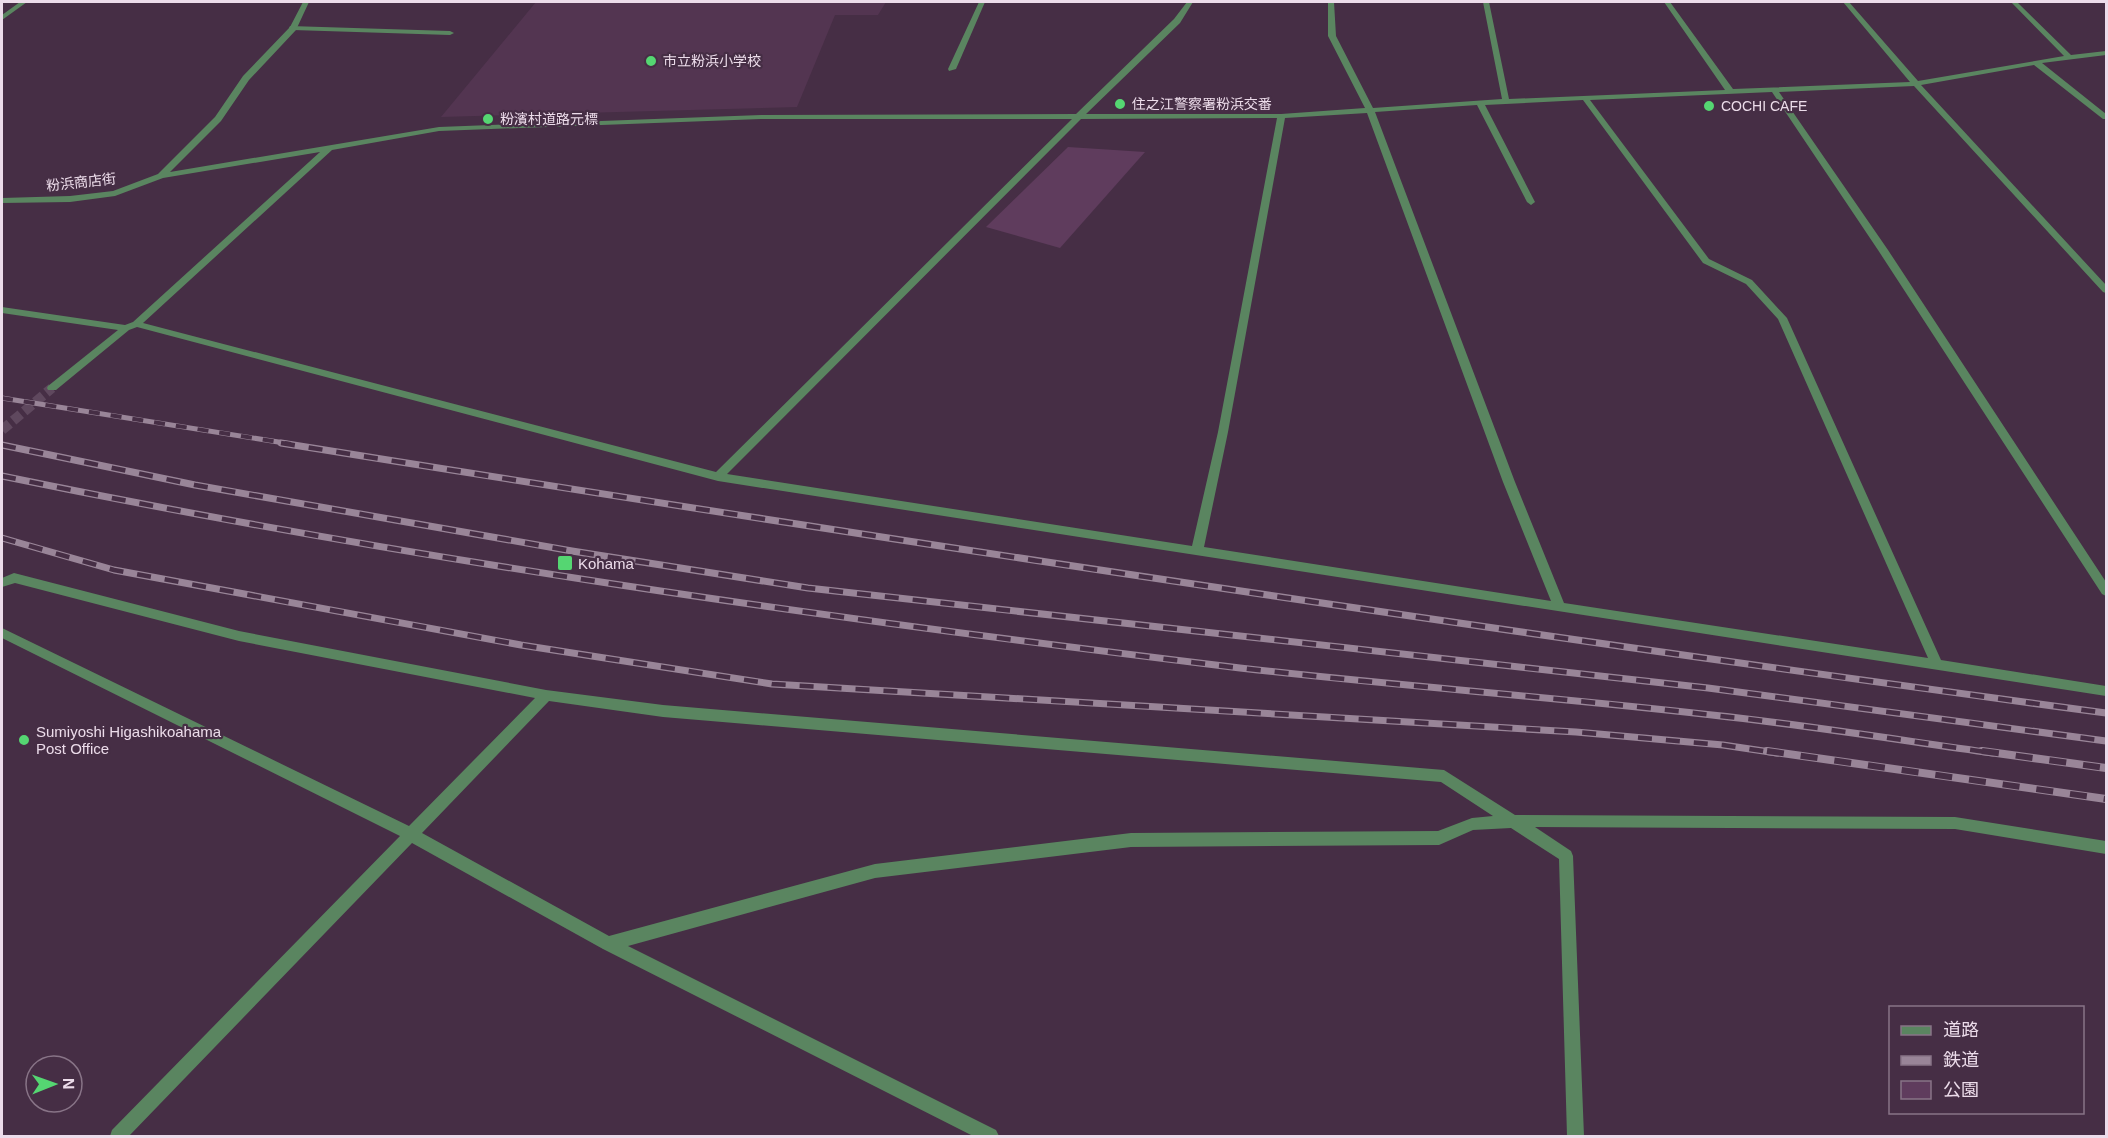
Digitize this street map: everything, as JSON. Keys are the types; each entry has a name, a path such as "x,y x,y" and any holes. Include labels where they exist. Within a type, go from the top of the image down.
{"street":[{"path":"2,18 24,2"},
{"path":"161,176 218,119 246,78 293,28 306,2"},
{"path":"952,69 982,2"},
{"path":"718,477 1177,21 1190,2"},
{"path":"1330,2 1332,36 1370,110 1509,482 1560,607"},
{"path":"1486,2 1506,102"},
{"path":"1666,2 1731,92"},
{"path":"1846,2 1916,84 2106,290"},
{"path":"2014,2 2068,56"},
{"path":"293,28 450,33"},
{"path":"161,176 440,129 761,117 1281,116 1480,103 1916,84 2068,56 2106,52"},
{"path":"2035,62 2106,117"},
{"path":"1774,90 1883,250 2106,591"},
{"path":"1585,98 1706,261 1749,282 1782,318 1937,665"},
{"path":"1480,103 1531,202"},
{"path":"1197,552 1223,432 1281,116"},
{"path":"52,388 131,326 329,148"},
{"name":"粉浜商店街","path":"2,200 70,199 115,193 161,176"},
{"path":"2,310 131,326 718,477 2106,691"},
{"path":"2,583 14,578 239,636 546,695 663,711 1444,776 1566,856 1576,1137"},
{"path":"2,633 412,835 608,944 990,1137"},
{"path":"118,1137 546,695"},
{"path":"608,944 875,871 1131,840 1439,838 1473,824 1514,821 1955,824 2106,848"}],"shaded area":[{"name":"市立粉浜小学校","path":"536,2 886,2 878,15 835,15 797,107 441,117"}],"green space":[{"path":"1068,147 1145,152 1060,248 986,227"}],"tunnel":[{"path":"2,430 52,388"}],"railway":[{"path":"2,398 291,444"},
{"path":"281,443 1193,584 2106,713"},
{"path":"2,445 195,485 572,551 808,588 1708,688 2106,741"},
{"path":"2,476 156,506 464,560 619,585 929,629 1240,668 1747,719 1993,753"},
{"path":"2,538 114,570 521,645 772,684 1576,732 1723,745 1777,753"},
{"path":"1767,751 2106,799"},
{"path":"1982,751 2106,768"}],"place":[{"name":"市立粉浜小学校","path":"651,61"},
{"name":"住之江警察署粉浜交番","path":"1120,104"},
{"name":"COCHI CAFE","path":"1709,106"},
{"name":"粉濱村道路元標","path":"488,119"},
{"name":"Kohama","path":"565,563"},
{"name":"Sumiyoshi Higashikoahama Post Office","path":"24,740"}]}
